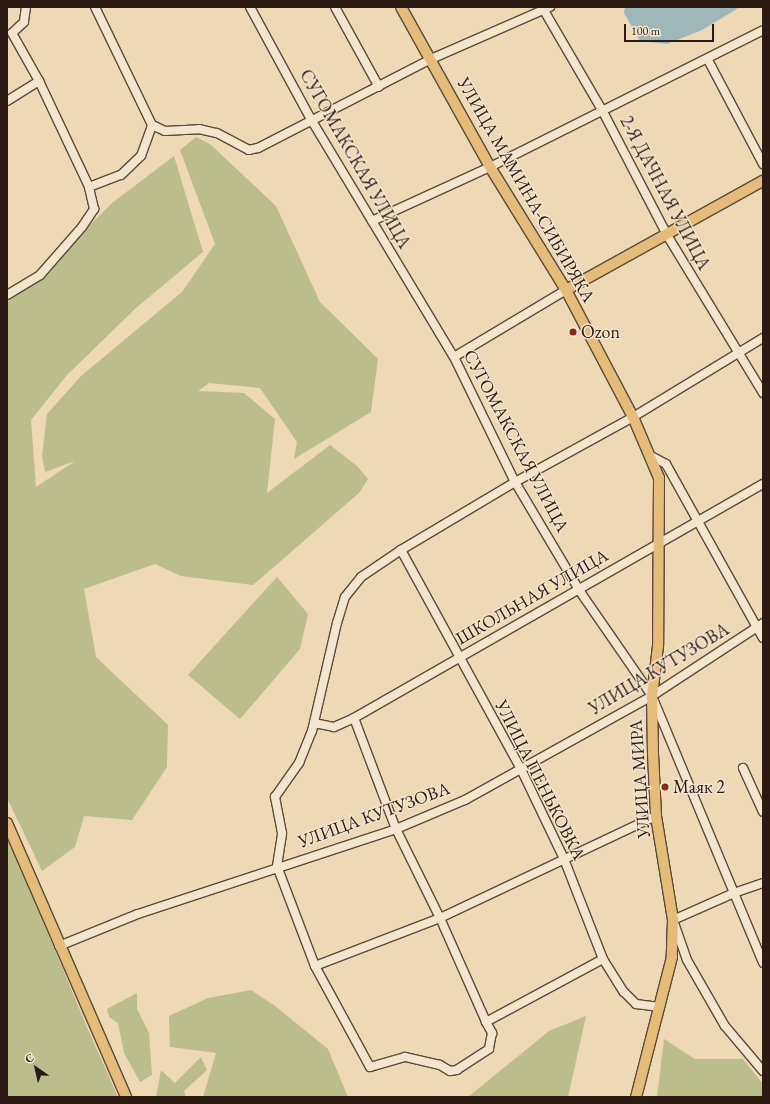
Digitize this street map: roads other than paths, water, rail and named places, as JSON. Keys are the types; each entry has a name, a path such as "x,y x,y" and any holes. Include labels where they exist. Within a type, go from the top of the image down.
{"main road":[{"name":"УЛИЦА МАМИНА-СИБИРЯКА","path":"401,7 490,167 566,290 633,417 650,456"},
{"path":"566,290 763,181"},
{"name":"УЛИЦА МИРА","path":"636,1097 672,957 673,920 656,816 652,696 658,646 660,492 659,478 650,456"},
{"path":"7,823 59,946 126,1097"}],"street":[{"path":"7,295 40,275 82,227 94,209 89,187 39,81 10,34 24,22 26,7"},
{"path":"95,7 152,125 165,131 199,129 217,132 249,150 258,148 380,87 431,59 546,8"},
{"name":"СУГОМАКСКАЯ УЛИЦА","path":"250,7 312,121 454,357 515,482 579,590 652,696 763,963"},
{"path":"335,7 380,87"},
{"name":"2-Я ДАЧНАЯ УЛИЦА","path":"546,8 602,110 667,235 738,355 763,393"},
{"path":"372,221 490,167 602,110 708,60 763,30"},
{"path":"708,60 763,164"},
{"path":"7,101 39,81"},
{"path":"89,187 121,175 141,156 152,125"},
{"path":"454,357 566,290"},
{"path":"354,718 396,829 440,918 492,1033 489,1049 457,1070 450,1071 440,1065 405,1057 370,1067 315,966 277,866 282,833 275,797 299,764 314,723 345,597 361,577 401,550 515,482 633,417 738,355 763,338"},
{"path":"650,456 666,464 760,625 763,638"},
{"name":"ШКОЛЬНАЯ УЛИЦА","path":"314,723 334,727 354,718 579,590 659,542 699,522 763,484"},
{"name":"УЛИЦА ПЕНЬКОВКА","path":"401,550 520,767 564,859 603,958 624,992 636,1004 660,1007"},
{"name":"УЛИЦА КУТУЗОВА","path":"59,946 138,914 277,866 396,829 465,800 520,767 652,696 760,625"},
{"path":"743,768 763,812"},
{"path":"315,966 440,918 656,816"},
{"path":"763,884 734,893 673,920 687,960 725,1026 763,1071"},
{"path":"486,1022 603,958"}],"water":[{"path":"625,7 740,7 702,30 667,44 640,41 624,13"}],"place":[{"name":"Ozon","path":"573,332"},
{"name":"Маяк 2","path":"665,787"}]}
